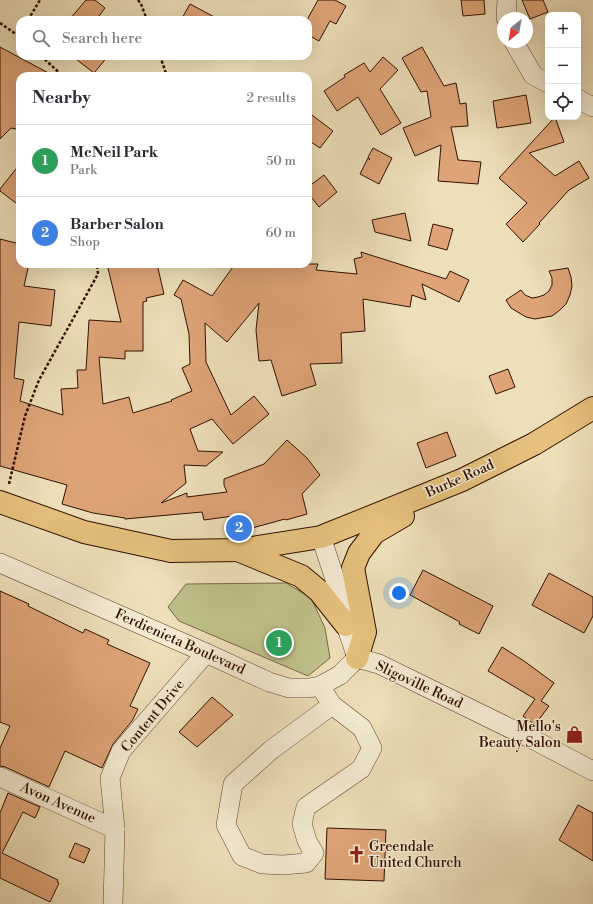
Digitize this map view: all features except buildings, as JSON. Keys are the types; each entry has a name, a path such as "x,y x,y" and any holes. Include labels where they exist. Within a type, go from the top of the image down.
{"main road":[{"name":"Burke Road","path":"2,503 84,532 171,551 239,550 321,537 462,480 534,444 593,408"},
{"path":"357,658 365,632 353,568 359,553 374,533 425,504 462,480"},
{"path":"239,550 301,576 319,591 346,625"}],"street":[{"path":"506,12 507,0"},
{"path":"517,48 533,75 545,81"},
{"path":"581,101 593,107"},
{"name":"Sligoville Road","path":"321,537 334,576 346,625 357,658 379,664 536,741 593,771"},
{"name":"Ferdienieta Boulevard","path":"0,563 206,652 269,682 289,688 310,688 320,686 340,675 357,658"},
{"name":"Content Drive","path":"113,904 115,830 110,778 121,752 206,652"},
{"path":"320,686 332,705 362,728 372,748 361,769 306,807 302,824 307,841 314,853 306,863 282,865 262,864 242,856 226,825 233,784 271,750 332,705"},
{"name":"Avon Avenue","path":"0,777 115,830"}],"path":[{"path":"30,16 40,0"},
{"path":"138,0 146,16"},
{"path":"0,23 16,33"},
{"path":"45,60 59,72"},
{"path":"161,60 166,72"},
{"path":"2,503 26,416 40,380 98,274 97,268"}],"green space":[{"path":"286,583 311,598 325,628 330,658 308,676 179,621 168,607 186,584"}],"place":[{"name":"Barber Salon","path":"239,528"},
{"name":"McNeil Park","path":"279,643"},
{"name":"Mello's Beauty Salon","path":"574,735"},
{"name":"Greendale United Church","path":"356,855"}]}
